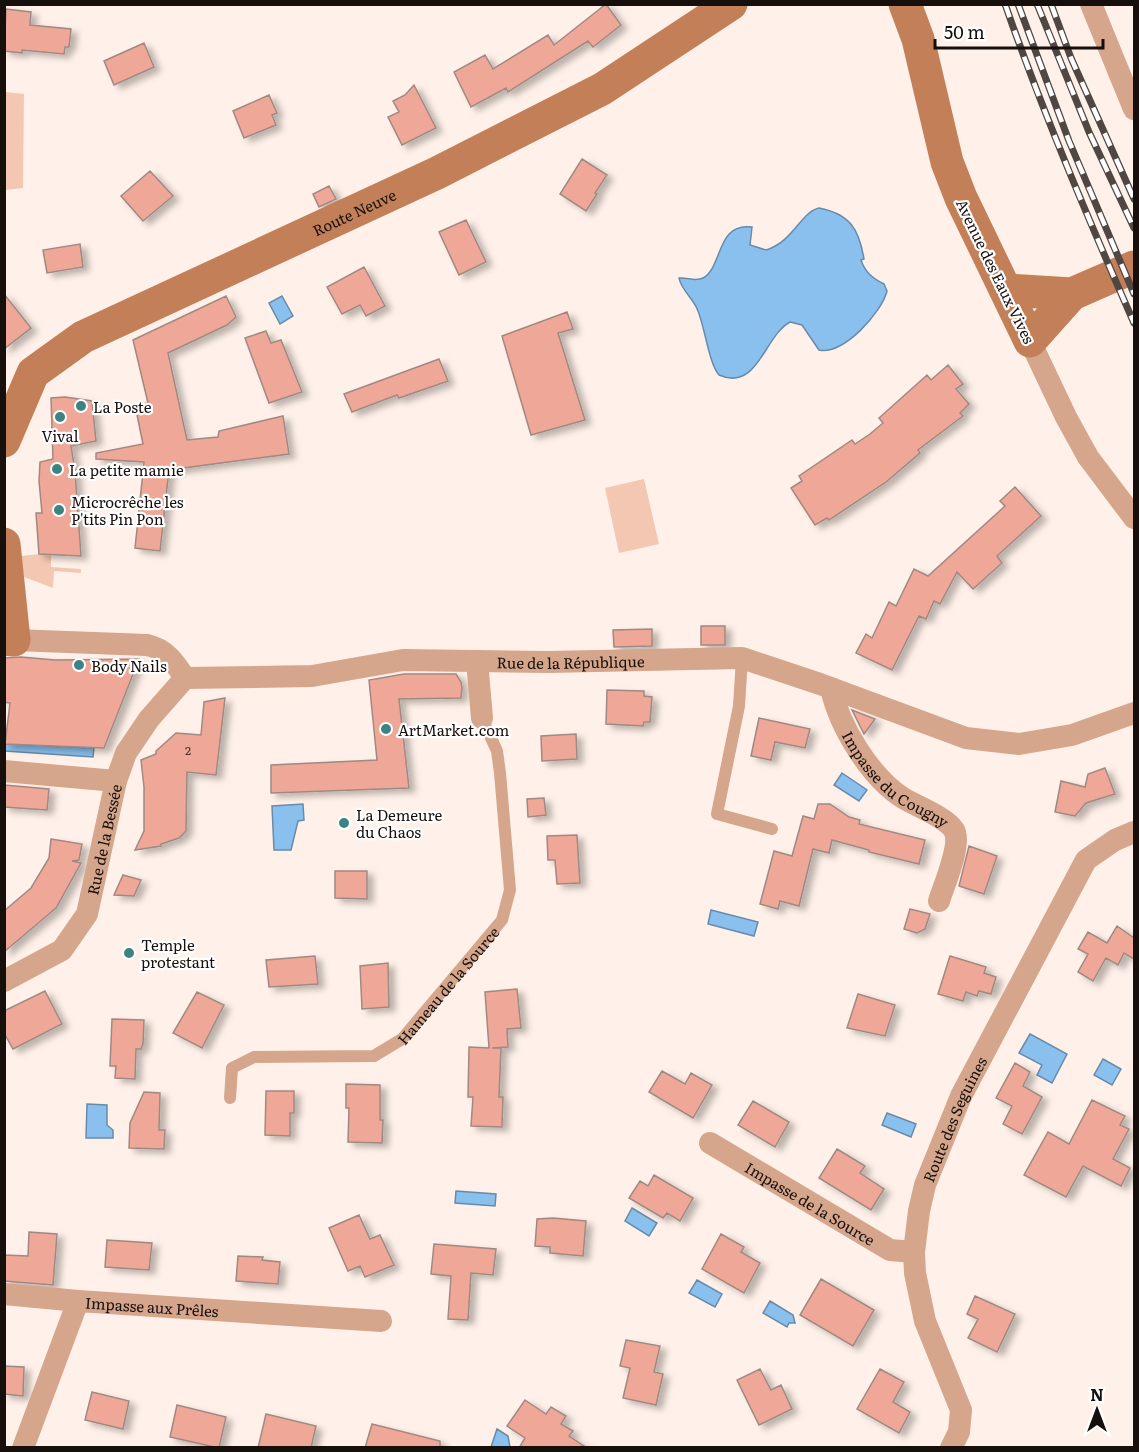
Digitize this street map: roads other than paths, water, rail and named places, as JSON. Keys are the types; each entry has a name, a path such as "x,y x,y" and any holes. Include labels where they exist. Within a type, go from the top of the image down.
{"main road":[{"name":"Route Neuve","path":"4,441 33,373 83,337 437,173 602,89 731,4"},
{"name":"Avenue des Eaux Vives","path":"905,4 918,39 947,162 961,198 1030,341"},
{"path":"1030,341 1072,294 1134,267"},
{"path":"1006,290 1072,294"},
{"path":"5,555 9,639"}],"street":[{"path":"1091,4 1134,109"},
{"name":"Avenue des Eaux Vives","path":"1030,341 1088,457 1134,518"},
{"path":"9,639 147,645 172,658 185,678"},
{"name":"Rue de la République","path":"185,678 312,676 403,660 548,662 742,658 966,738 1020,744 1072,735 1134,716"},
{"name":"Hameau de la Source","path":"477,661 482,717"},
{"name":"Rue de la Bessée","path":"4,981 62,950 87,914 116,781 126,753 149,719 185,678"},
{"name":"Impasse du Cougny","path":"831,688 834,703 856,748 886,786 945,822 954,830 957,843 939,901"},
{"path":"4,771 116,781"},
{"name":"Route des Seguines","path":"951,1448 959,1432 961,1410 925,1321 915,1273 914,1252 925,1185 961,1096 1086,860 1116,840 1134,832"},
{"name":"Impasse de la Source","path":"710,1143 890,1250 914,1252"},
{"path":"4,1294 78,1301"},
{"name":"Impasse aux Prêles","path":"23,1448 78,1301 381,1321"}],"lane":[{"path":"742,658 739,706 717,814 772,829"},
{"name":"Hameau de la Source","path":"231,1098 232,1068 254,1058 374,1056 402,1039 502,920 510,890 500,773 497,751 482,717"}],"water":[{"path":"819,208 838,214 846,219 856,231 864,259 861,260 867,271 884,284 887,291 884,300 860,331 839,346 829,350 819,350 802,325 790,322 781,329 752,369 743,376 732,378 719,375 712,363 701,318 679,278 703,278 714,265 726,238 740,227 752,227 750,245 766,250 783,241 807,215"},
{"path":"282,296 293,316 280,324 269,303"},
{"path":"4,744 94,748 93,757 5,751"},
{"path":"842,773 867,790 859,801 834,785"},
{"path":"303,804 304,820 298,821 291,850 274,850 272,806"},
{"path":"711,910 758,922 754,936 708,924"},
{"path":"1030,1034 1067,1054 1052,1083 1037,1075 1042,1065 1019,1053"},
{"path":"1103,1059 1121,1069 1112,1085 1094,1075"},
{"path":"87,1104 107,1105 107,1125 113,1130 113,1138 86,1138"},
{"path":"887,1113 916,1124 911,1137 882,1125"},
{"path":"456,1191 496,1194 495,1206 455,1203"},
{"path":"632,1208 657,1223 649,1236 625,1221"},
{"path":"697,1280 722,1294 715,1307 689,1293"},
{"path":"770,1301 793,1315 795,1323 789,1323 787,1327 763,1313"},
{"path":"497,1429 508,1436 510,1447 491,1447"}],"railway":[{"path":"1005,4 1066,165 1134,323"},
{"path":"1018,4 1069,141 1134,294"},
{"path":"1037,4 1089,132 1134,228"},
{"path":"1051,4 1071,58 1134,199"}],"place":[{"name":"La Poste","path":"81,406"},
{"name":"Vival","path":"60,417"},
{"name":"La petite mamie","path":"57,469"},
{"name":"Microcrêche les P'tits Pin Pon","path":"59,510"},
{"name":"Body Nails","path":"79,665"},
{"name":"ArtMarket.com","path":"386,729"},
{"name":"La Demeure du Chaos","path":"344,823"},
{"name":"Temple protestant","path":"129,953"}]}
